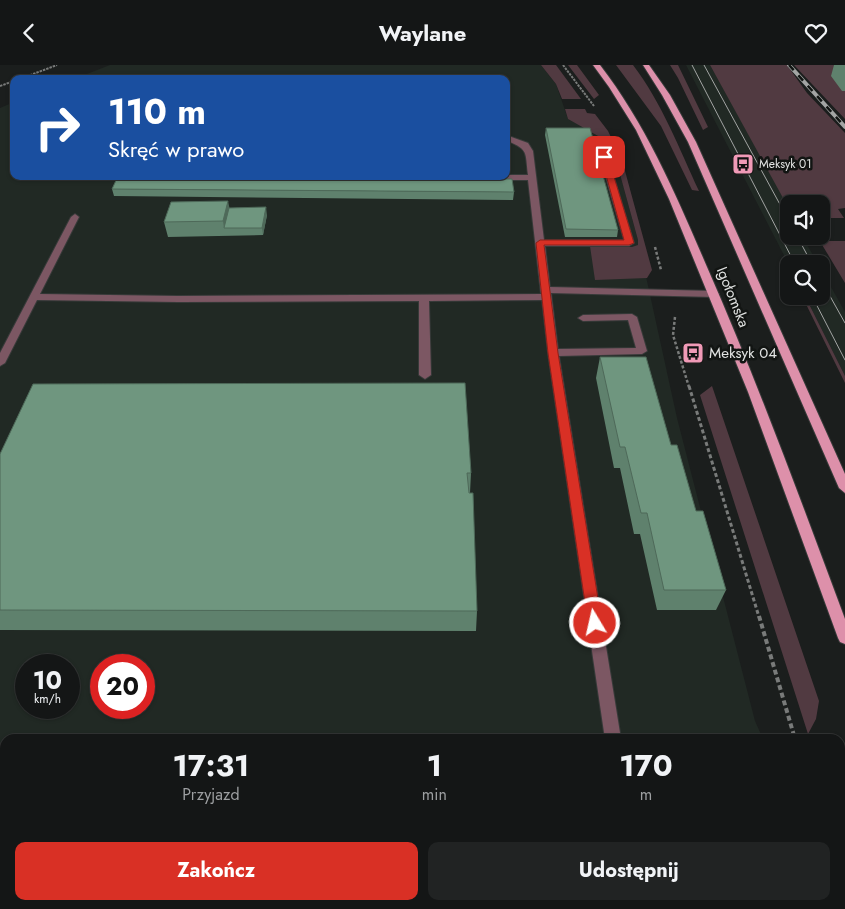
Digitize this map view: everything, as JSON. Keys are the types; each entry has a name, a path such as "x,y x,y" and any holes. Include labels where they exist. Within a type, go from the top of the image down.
{"main road":[{"name":"Igołomska","path":"596,65 626,103 654,153 714,294 845,638"},
{"name":"Igołomska","path":"646,65 666,95 695,149 845,488"}],"lane":[{"path":"510,139 524,145 528,151 553,353 612,734"},
{"path":"540,243 629,243 599,140"},
{"path":"510,177 531,177"},
{"path":"0,363 3,353 75,217"},
{"path":"34,297 178,299 546,294 714,294"},
{"path":"424,297 425,375"},
{"path":"553,353 642,351 632,317 582,318"}],"path":[{"path":"31,75 57,65"},
{"path":"673,312 676,321 673,335 734,529 794,734"}],"shaded area":[{"path":"110,65 541,65 556,84 568,119 607,140 618,167 638,240 677,418 755,721 761,734 0,734 0,108 10,104 10,180 510,180 510,75 84,75"},
{"path":"541,65 556,65 581,99 562,99 556,84"},
{"path":"568,65 577,65 599,95 594,99"},
{"path":"616,65 633,65 653,95 699,191 692,190 661,126"},
{"path":"670,65 678,65 708,127 703,130 678,78"},
{"path":"686,65 710,65 782,195 780,195 780,245 807,245 813,255 784,255"},
{"path":"710,65 787,65 807,93 845,133 845,208 838,209 844,218 830,218 830,195 781,195"},
{"path":"794,65 845,65 845,119"},
{"path":"565,109 585,109 587,113 595,114 608,131 622,160 652,270 647,278 595,280 590,246 632,247 638,245 638,240 618,167 607,141 568,119"},
{"path":"830,241 845,241 845,283 830,255 822,245 830,245"},
{"path":"830,285 845,312 845,376 810,305 830,305"},
{"path":"806,305 810,305 845,376 845,383"},
{"path":"712,386 819,701 816,719 808,734 700,395"}],"building":[{"path":"546,128 590,128 618,230 566,229"},
{"path":"510,179 512,179 514,192 112,189 116,180"},
{"path":"228,201 223,221 164,222 171,202"},
{"path":"266,207 262,228 224,228 229,208"},
{"path":"600,357 646,357 671,445 677,445 696,511 703,511 726,590 664,590 647,513 641,513 625,447 620,447"},
{"path":"465,383 471,473 467,473 469,493 473,493 477,611 0,610 0,454 33,384"}],"tram line":[{"path":"692,65 790,255"},
{"path":"704,65 780,204"},
{"path":"802,245 807,255"},
{"path":"830,296 845,323"},
{"path":"817,305 845,360"}],"railway":[{"path":"789,65 845,127"}],"place":[{"name":"Meksyk 01","path":"743,164"},
{"name":"Meksyk 04","path":"693,353"}],"route":[{"path":"595,623 553,353 540,243 629,243 604,157"}]}
